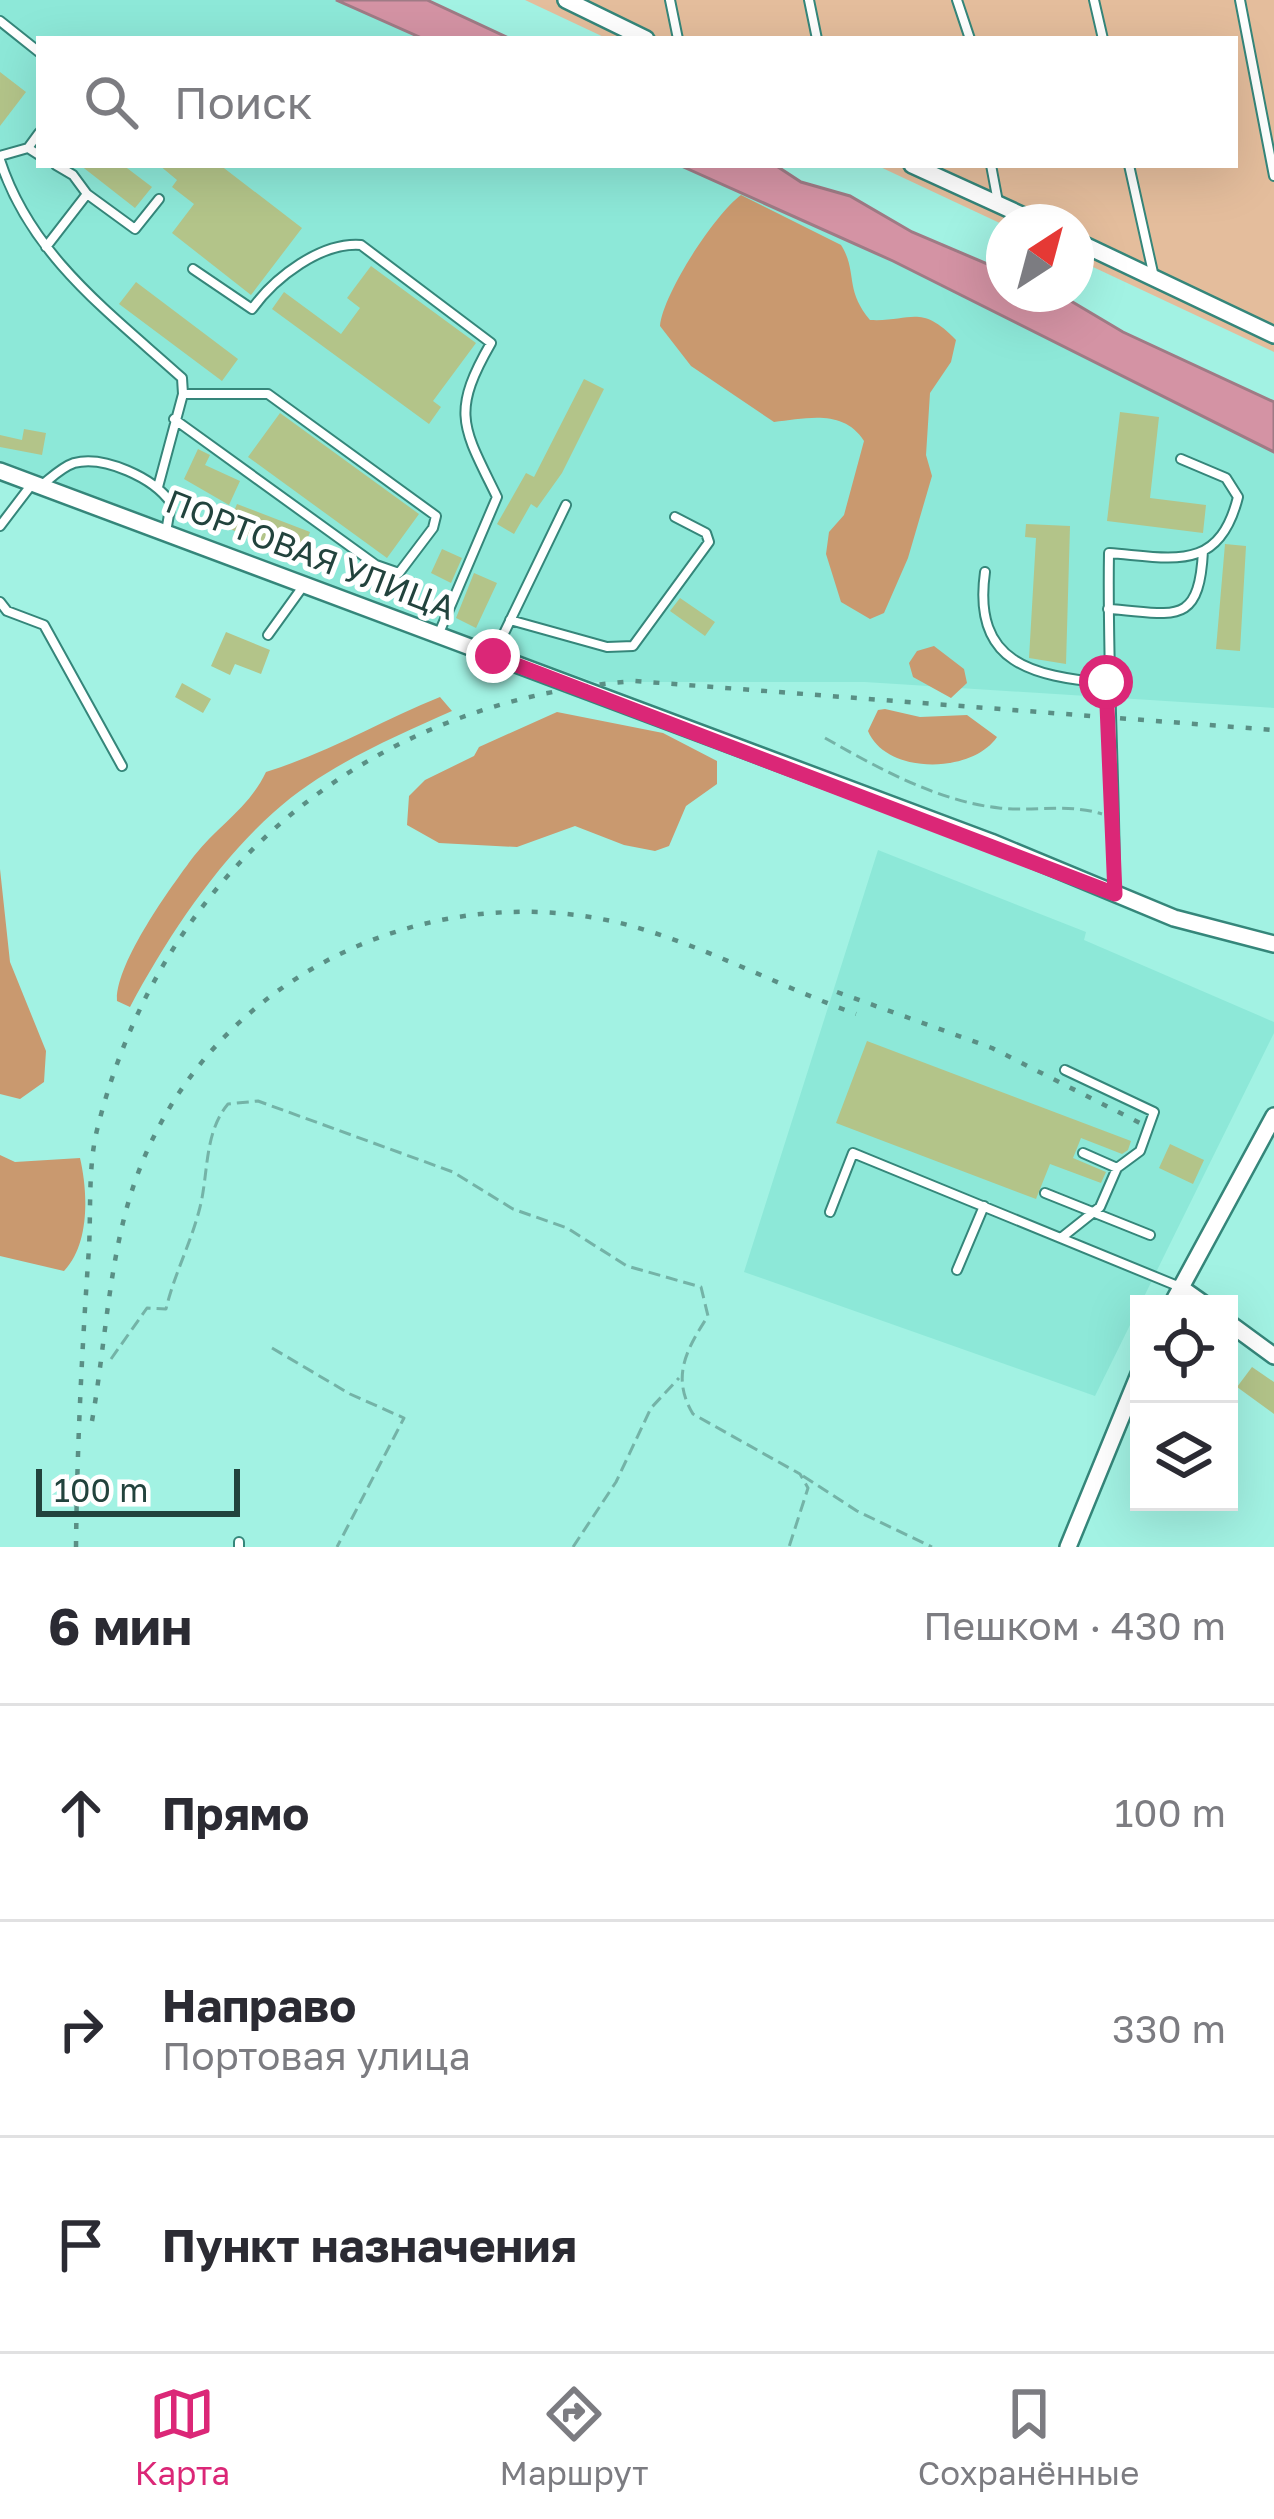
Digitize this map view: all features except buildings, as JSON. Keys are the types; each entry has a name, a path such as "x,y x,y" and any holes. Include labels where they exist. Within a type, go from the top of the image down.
{"street":[{"path":"566,0 640,36"},
{"path":"919,168 998,203"},
{"path":"1094,250 1274,334"},
{"name":"ПОРТОВАЯ УЛИЦА","path":"0,472 439,633 1174,918 1274,944"},
{"path":"1176,1295 1274,1116"},
{"path":"1180,1287 1191,1295"},
{"path":"1238,1330 1274,1356"},
{"path":"1068,1547 1130,1396"}],"lane":[{"path":"670,0 677,36"},
{"path":"809,0 816,36"},
{"path":"957,0 969,36"},
{"path":"1094,0 1101,36"},
{"path":"1240,0 1274,176"},
{"path":"0,21 36,50"},
{"path":"36,137 28,148 0,158 12,197 60,269 182,378 183,394 158,487"},
{"path":"28,148 36,153"},
{"path":"61,168 87,194 136,229 159,199"},
{"path":"992,168 998,203"},
{"path":"1130,168 1154,278"},
{"path":"46,248 87,194"},
{"path":"194,269 252,309 268,286 334,243 361,245 491,344 463,391 467,436 497,497 439,633"},
{"path":"174,419 376,565 399,573 433,528 436,516 268,394 183,394"},
{"path":"1115,894 1106,682 1108,554 1179,558 1214,548 1231,527 1238,497 1226,478 1181,459"},
{"path":"0,526 36,484 68,464 92,460 158,487 171,502 166,532"},
{"path":"493,656 566,505"},
{"path":"510,620 607,647 633,646 709,542 706,533 675,517"},
{"path":"1108,609 1177,614 1191,609 1201,593 1203,551"},
{"path":"985,572 981,596 995,645 1022,668 1106,682"},
{"path":"268,634 305,584"},
{"path":"0,602 7,611 44,625 122,766"},
{"path":"1061,1238 1093,1212 1117,1168 1140,1151 1154,1112 1065,1070"},
{"path":"830,1212 854,1153 1180,1287"},
{"path":"1082,1153 1117,1168"},
{"path":"1045,1193 1150,1235"},
{"path":"956,1270 985,1206"}],"path":[{"path":"825,738 882,770 965,802 1002,808 1078,806 1115,818"},
{"path":"111,1359 147,1308 166,1309 199,1214 203,1168 220,1113 228,1104 258,1101 453,1172 513,1209 568,1228 627,1266 701,1287 708,1316 690,1343 679,1378 651,1408 616,1482 573,1547"},
{"path":"272,1348 350,1394 404,1418 337,1547"},
{"path":"679,1378 693,1414 857,1510 932,1547"},
{"path":"790,1547 808,1488 800,1474"}],"shaded area":[{"path":"0,0 336,0 417,36 36,36 36,168 686,168 893,261 986,308 986,312 995,312 1274,452 1274,708 865,682 594,682 0,467"},
{"path":"336,0 427,0 505,36 417,36"},
{"path":"525,0 1274,0 1274,352 1094,267 1094,204 986,204 986,217 882,168 1238,168 1238,36 602,36"},
{"path":"686,168 780,168 801,182 850,196 912,232 986,263 986,308"},
{"path":"741,195 841,245 857,299 870,320 924,318 956,340 951,362 930,393 926,455 932,476 908,558 884,613 870,619 841,602 826,554 829,532 844,515 864,441 834,420 774,422 691,366 660,326 670,295 692,256 717,219"},
{"path":"995,312 1089,312 1274,402 1274,452"},
{"path":"934,646 964,669 967,683 951,698 913,677 909,663 917,651"},
{"path":"440,697 452,711 336,767 274,812 194,904 130,1007 117,1001 125,967 159,906 194,856 251,796 266,772"},
{"path":"878,710 920,717 967,715 997,737 969,758 950,763 910,762 892,756 868,731"},
{"path":"557,712 663,733 717,761 717,784 686,806 669,846 655,851 575,826 517,847 439,843 407,825 409,796 425,780 474,756 479,747"},
{"path":"878,850 1086,932 1084,940 1274,1022 1274,1033 1145,1295 1130,1295 1130,1325 1095,1396 744,1272"},
{"path":"0,869 10,962 46,1051 44,1082 20,1099 0,1094"},
{"path":"0,1155 15,1162 80,1158 85,1186 83,1232 64,1271 0,1256"}],"railway":[{"path":"76,1547 92,1159 128,1037 171,953 225,879 290,815 365,763 448,723 538,695 635,681 1274,730"},
{"path":"92,1421 122,1225 142,1163 177,1096 222,1039 277,991 340,954 408,928 480,914 554,913 657,934 856,1014"},
{"path":"837,992 992,1048 1142,1124"}],"route":[{"path":"493,656 991,842 1115,894 1115,784 1106,682"}]}
